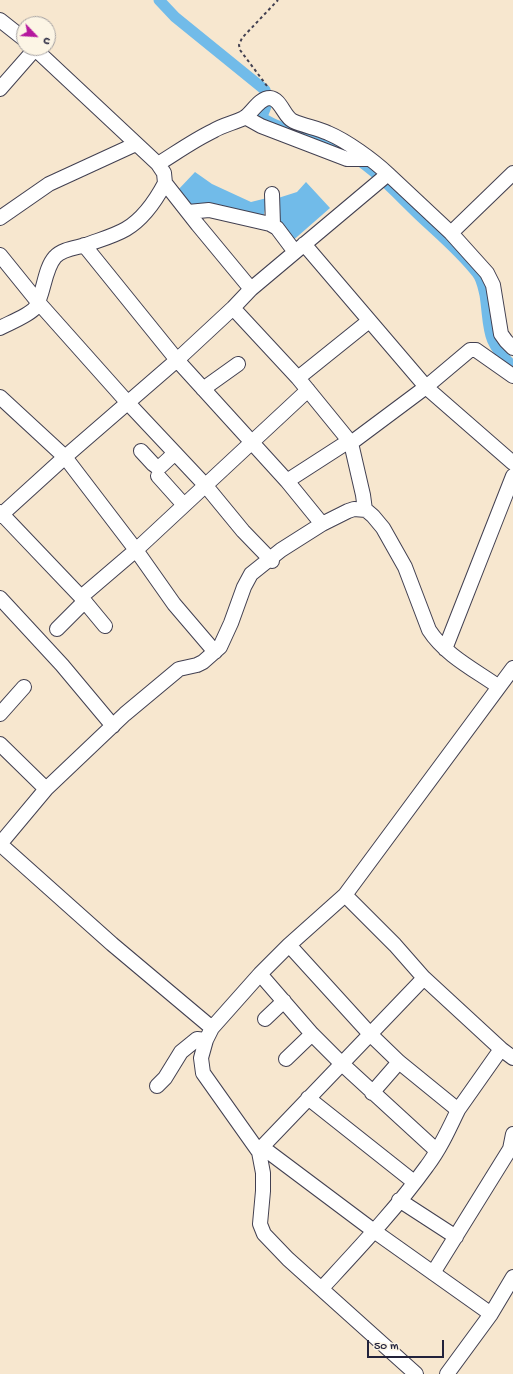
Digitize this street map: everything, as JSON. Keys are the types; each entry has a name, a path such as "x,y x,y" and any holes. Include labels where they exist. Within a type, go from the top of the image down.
{"street":[{"path":"0,20 16,33"},
{"path":"0,88 28,56"},
{"path":"43,56 158,164 164,173 165,183 251,289"},
{"path":"158,164 213,130 245,117 264,100 272,99 278,102 286,115 293,121 328,133 355,148 388,174 451,233 490,278 495,294 501,334 513,348"},
{"path":"245,117 261,126 347,159 368,159"},
{"path":"0,218 49,184 136,144"},
{"path":"451,233 513,173"},
{"path":"105,626 83,599 1,514 177,360 233,308 251,289 388,174"},
{"path":"0,328 34,309 38,302 50,264 55,256 68,249 112,236 127,229 141,216 160,192 165,183"},
{"path":"272,194 273,225"},
{"path":"188,212 209,210 273,225 277,228 300,248 369,321 426,387 513,463"},
{"path":"84,245 177,360 287,481 322,524"},
{"path":"0,255 38,302 128,403 206,486 271,560"},
{"path":"233,308 298,378 350,442 363,495 365,510"},
{"path":"298,378 369,321"},
{"path":"287,481 350,442 426,387 470,350 476,350 513,376"},
{"path":"203,389 238,364"},
{"path":"57,629 83,599 308,390"},
{"path":"0,397 65,457 136,550 174,604 215,652"},
{"path":"141,451 157,467 161,466 175,453"},
{"path":"158,476 184,505"},
{"path":"445,649 513,476"},
{"path":"209,1034 112,944 0,844 46,789 113,726 179,669 203,662 220,647 232,623 244,587 251,574 271,560 281,550 322,524 354,509 365,510 373,516 383,528 408,574 429,630 445,649 499,687"},
{"path":"0,598 62,665 113,726"},
{"path":"491,1314 261,1150 203,1072 201,1058 209,1034 260,974 289,945 345,895 513,668"},
{"path":"0,714 24,687"},
{"path":"0,744 46,789"},
{"path":"345,895 396,945 424,978 501,1049 513,1058"},
{"path":"289,945 370,1034 399,1062 458,1110"},
{"path":"260,974 312,1034 372,1093 437,1151"},
{"path":"416,1374 288,1259 264,1234 260,1224 263,1191 261,1150 341,1063 424,978"},
{"path":"265,1019 284,1001"},
{"path":"157,1086 166,1078 181,1051 197,1039 209,1034"},
{"path":"286,1059 312,1034"},
{"path":"322,1288 374,1231 414,1182 437,1151 458,1110 501,1049"},
{"path":"372,1093 399,1062"},
{"path":"308,1098 414,1182"},
{"path":"433,1273 512,1150 513,1134"},
{"path":"399,1200 456,1237"},
{"path":"448,1374 491,1314 513,1277"}],"path":[{"path":"272,99 265,83 240,50 239,45 242,38 278,0"}],"water":[{"path":"195,172 212,184 251,202 267,198 263,220 192,211 177,191"},
{"path":"306,182 330,208 290,243 278,227 275,199 297,192"}],"waterway":[{"path":"159,0 175,17 265,90 267,97 266,104 261,117 280,127 320,140 351,154 381,178 449,242 479,275 485,295 490,334 498,349 513,366"}]}
